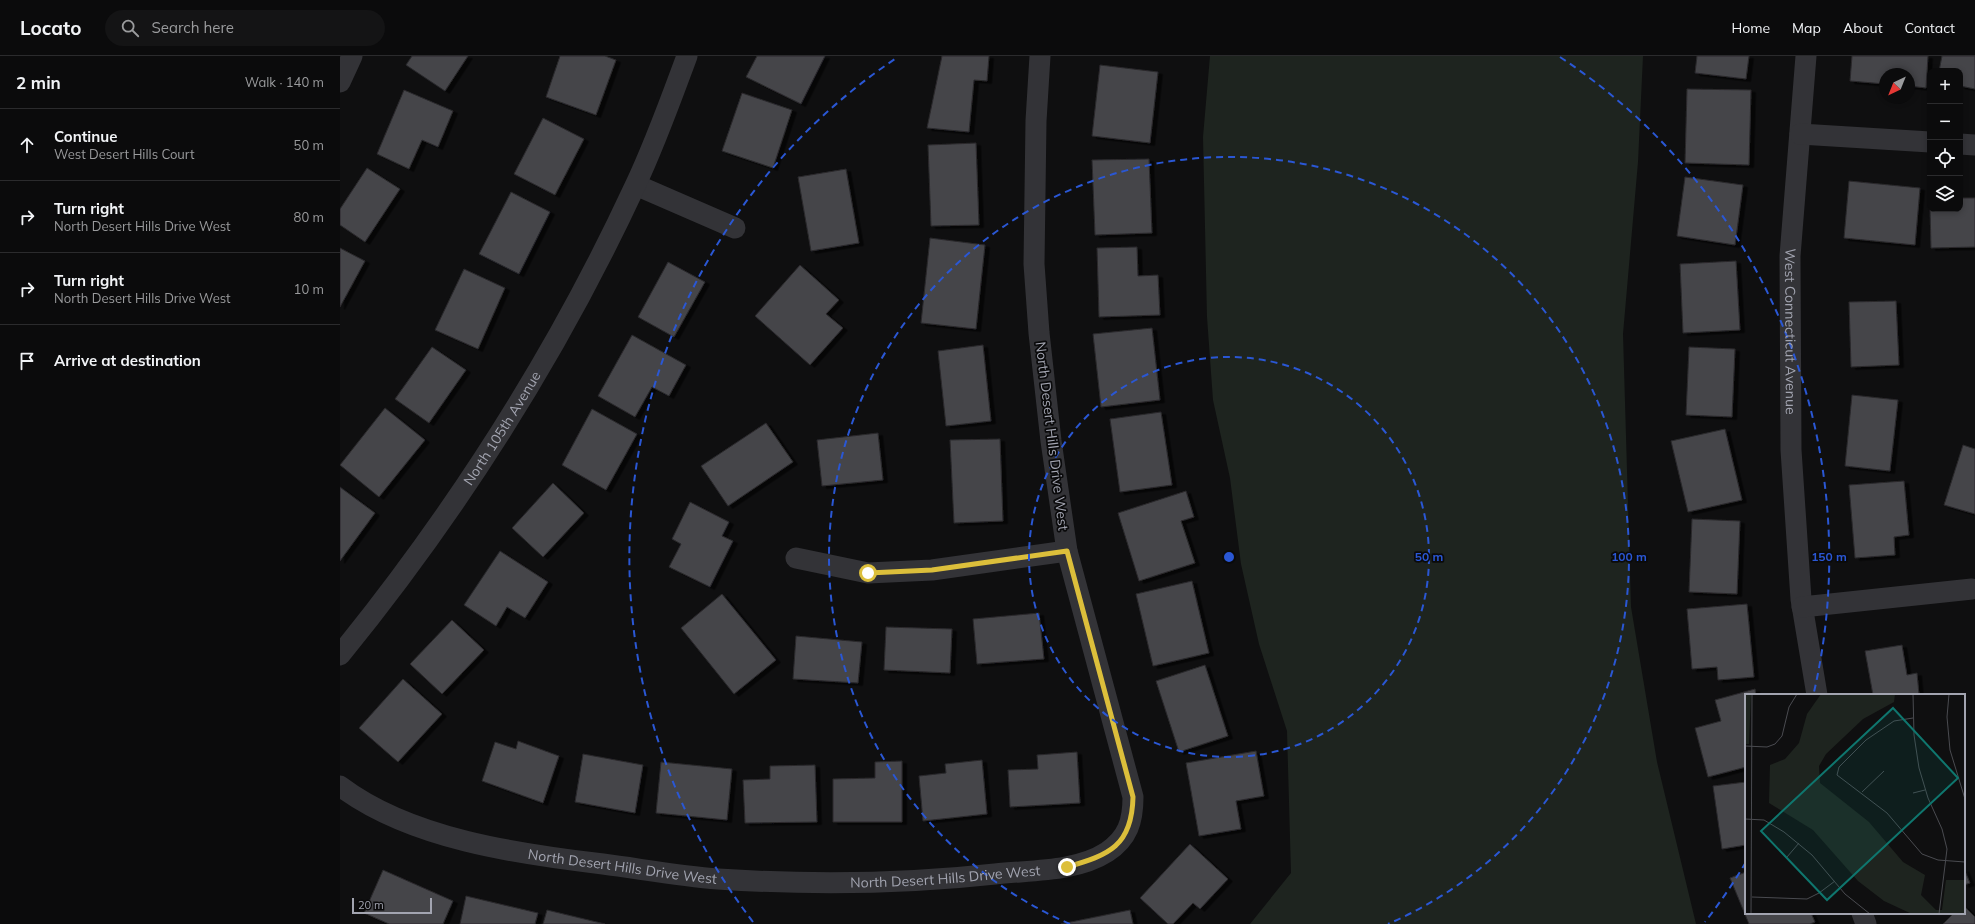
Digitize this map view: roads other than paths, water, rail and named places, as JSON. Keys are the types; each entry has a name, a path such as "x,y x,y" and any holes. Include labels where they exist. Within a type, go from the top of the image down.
{"street":[{"path":"340,82 352,56"},
{"name":"North 105th Avenue","path":"340,655 369,619 442,521 493,446 548,356 588,281 636,185 687,56"},
{"name":"North Desert Hills Drive West","path":"340,786 382,811 414,825 476,843 540,856 716,879 796,881 943,879 1067,867 1094,859 1119,842 1129,828 1133,813 1133,797 1067,551 1051,441 1039,333 1034,264 1036,121 1040,56"},
{"name":"West Connecticut Avenue","path":"1806,56 1790,256 1791,450 1802,607 1817,694"},
{"path":"1800,134 1927,142"},
{"path":"1963,144 1975,145"},
{"path":"636,185 735,228"},
{"path":"796,558 868,573 932,570 1067,551"},
{"path":"1802,607 1972,589"},
{"path":"1862,914 1866,924"}]}
